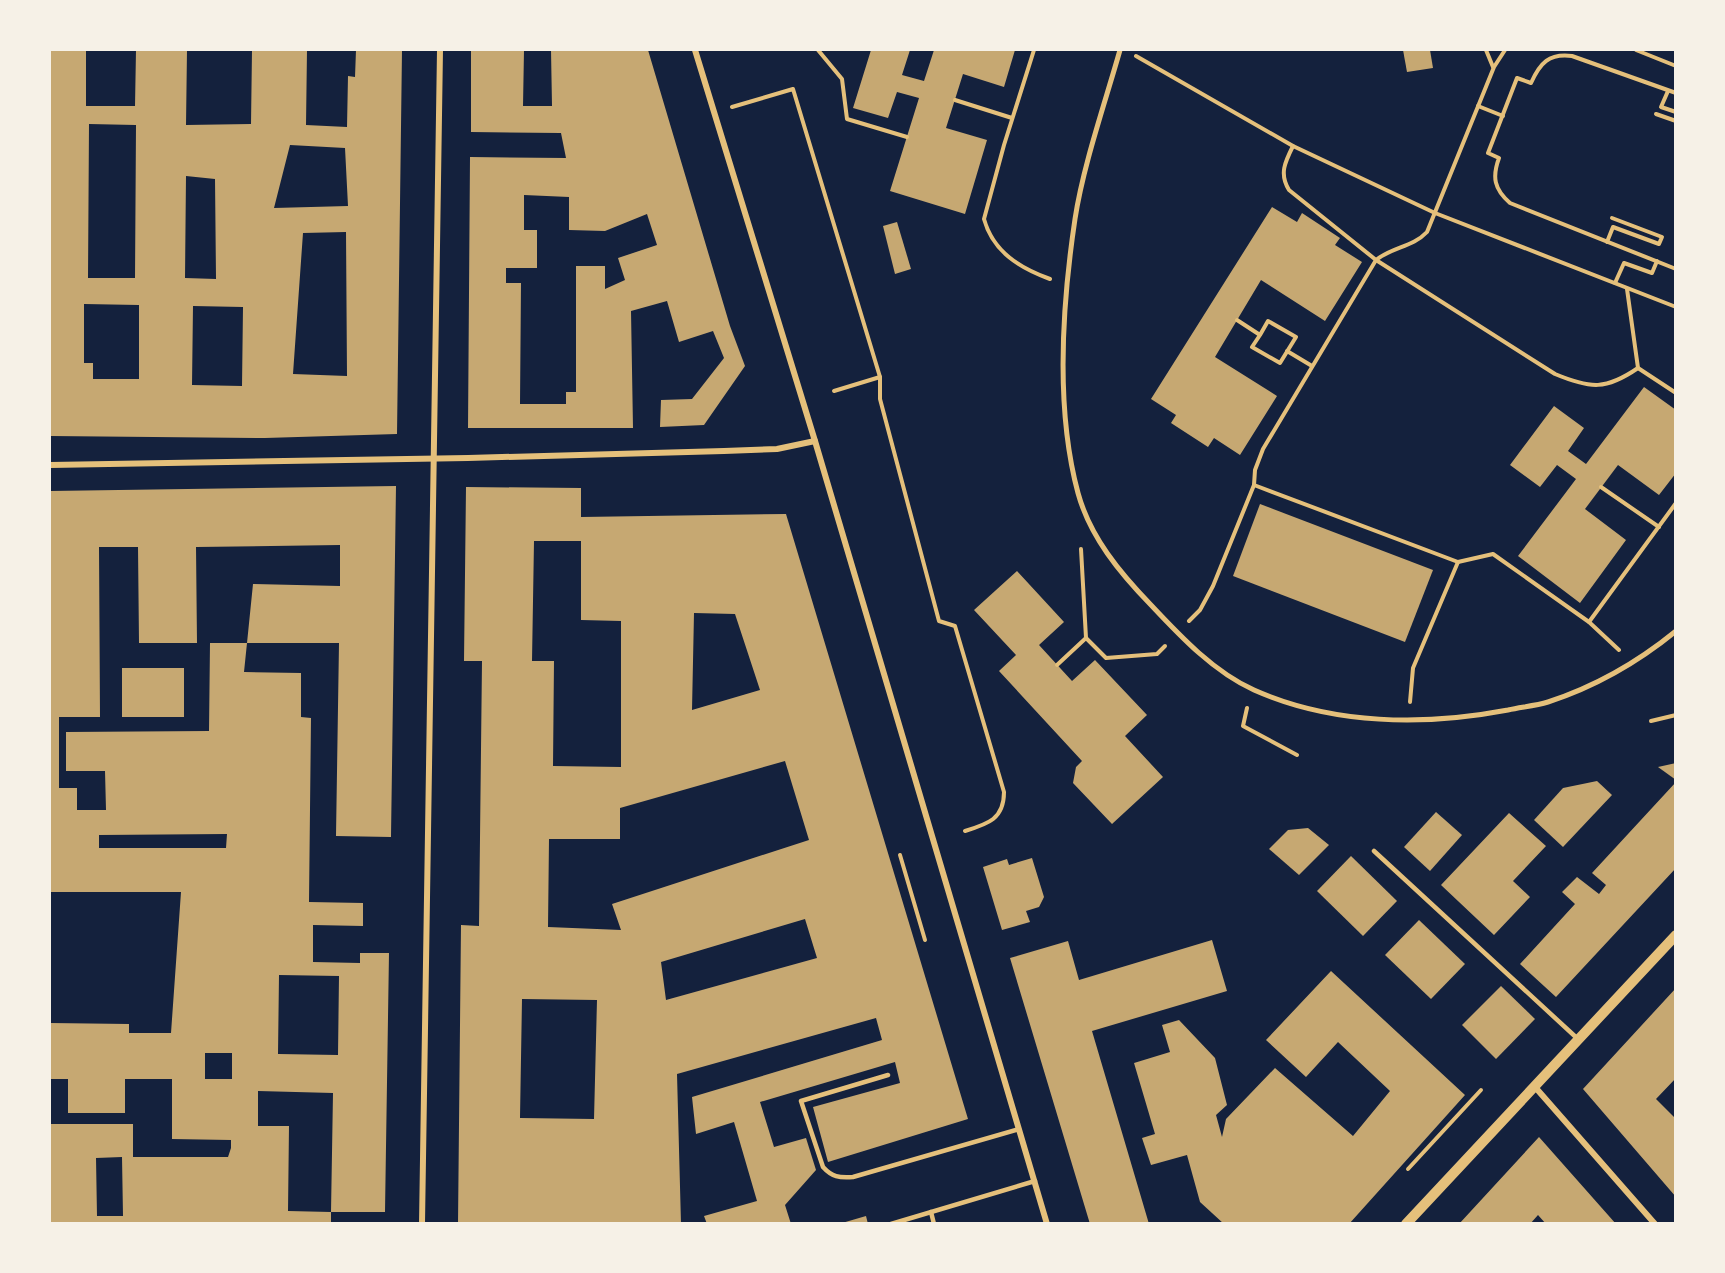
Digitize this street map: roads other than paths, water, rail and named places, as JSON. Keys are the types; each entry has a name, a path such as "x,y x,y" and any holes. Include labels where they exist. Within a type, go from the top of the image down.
{"street":[{"path":"423,1224 436,458 440,50"},
{"path":"695,50 815,441 1047,1224"},
{"path":"1120,50 1075,217 1068,285 1064,373 1065,434 1079,496 1097,539 1125,578 1177,633 1215,666 1252,690 1299,707 1352,717 1411,720 1478,715 1547,702 1634,663 1676,632"},
{"path":"50,465 777,449 815,441"},
{"path":"1406,1224 1676,935"},
{"path":"1535,1087 1655,1224"}],"lane":[{"path":"1374,850 1579,1040"},
{"path":"888,1076 801,1101 823,1167 829,1174 840,1178 853,1177 1019,1129"},
{"path":"891,1224 1035,1181"},
{"path":"931,1212 934,1224"}]}
